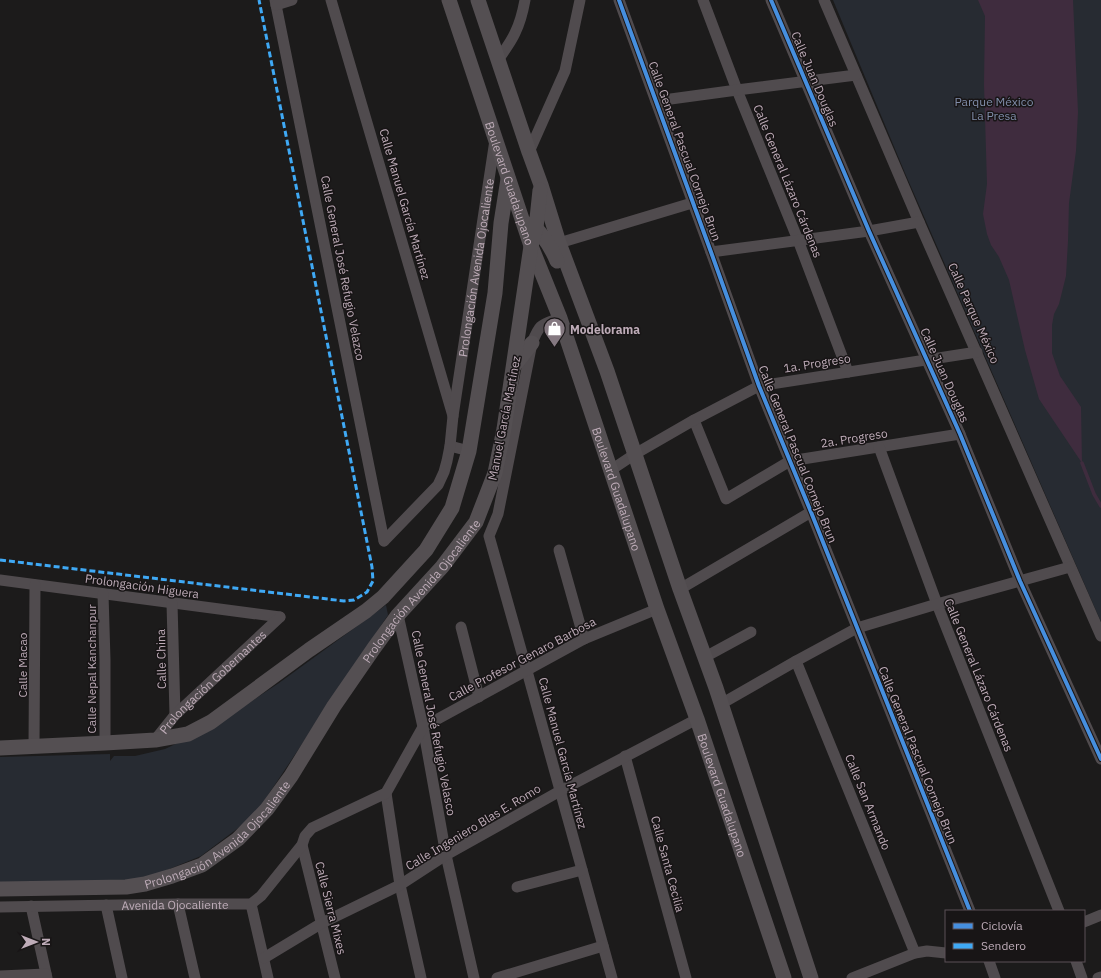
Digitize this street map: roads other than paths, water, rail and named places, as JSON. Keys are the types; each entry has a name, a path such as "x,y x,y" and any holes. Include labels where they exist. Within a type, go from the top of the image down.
{"main road":[{"name":"Boulevard Guadalupano","path":"449,0 532,246 560,318 657,609 697,719 784,978"},
{"path":"478,0 541,185 559,243 607,371 680,589 705,657 811,978"},
{"name":"Prolongación Avenida Ojocaliente","path":"155,740 188,734 211,722 309,650 366,611 383,597 426,550 452,508 469,451 495,294 508,176"},
{"name":"Prolongación Avenida Ojocaliente","path":"126,887 145,884 202,865 238,839 267,809 291,776 334,706 398,615 442,567 476,522 495,473 504,429 536,228 541,185"},
{"path":"502,222 510,219 523,218 536,228 544,237 558,264 591,355 603,365 607,371"},
{"path":"514,367 532,342"},
{"name":"Prolongación Gobernantes","path":"0,748 155,740"},
{"name":"Avenida Ojocaliente","path":"0,889 126,887"}],"street":[{"path":"276,3 292,0"},
{"name":"Calle Manuel García Martínez","path":"331,0 453,416"},
{"path":"498,60 515,35 525,0"},
{"path":"529,152 565,71 580,0"},
{"name":"Calle General Pascual Cornejo Brun","path":"619,0 759,386 858,628 970,910"},
{"name":"Calle General Lázaro Cárdenas","path":"703,0 737,90 798,240 848,372"},
{"name":"Calle Juan Douglas","path":"771,0 869,231 960,434 1020,581 1101,759"},
{"name":"Calle Parque México","path":"824,0 919,222 1101,636"},
{"name":"Calle General José Refugio Velazco","path":"276,3 384,541"},
{"path":"656,101 856,75"},
{"name":"Prolongación Avenida Ojocaliente","path":"384,541 438,485 446,466 495,138"},
{"path":"559,243 692,203"},
{"path":"711,252 869,231 919,222"},
{"name":"Manuel García Martínez","path":"489,536 498,514 532,342 537,329 542,325 560,318"},
{"name":"1a. Progreso","path":"611,470 635,454 694,420 759,386 977,352"},
{"name":"2a. Progreso","path":"694,420 726,499 790,461 960,434"},
{"path":"450,446 469,451"},
{"name":"Calle General Lázaro Cárdenas","path":"879,447 937,604 1059,910"},
{"path":"680,589 811,512"},
{"name":"Calle Manuel García Martínez","path":"489,536 612,978"},
{"path":"559,550 584,639"},
{"path":"721,704 796,661 858,628 937,604 1070,567"},
{"name":"Prolongación Higuera","path":"0,580 280,618"},
{"name":"Calle Macao","path":"34,746 35,585"},
{"name":"Calle Nepal Kanchanpur","path":"103,594 105,640 105,743"},
{"name":"Calle China","path":"172,603 175,715"},
{"name":"Calle Profesor Genaro Barbosa","path":"423,727 584,639 657,609"},
{"name":"Calle General José Refugio Velasco","path":"398,615 423,727 446,855 474,978"},
{"name":"Prolongación Gobernantes","path":"155,740 175,715 280,618"},
{"path":"461,627 479,697"},
{"path":"705,657 751,632"},
{"name":"Calle San Armando","path":"796,661 915,953"},
{"name":"Calle Ingeniero Blas E. Romo","path":"264,958 322,923 400,885 446,855 560,791 697,719"},
{"path":"268,978 251,904 261,896 302,845 305,836 312,828 386,793 423,727"},
{"name":"Calle Santa Cecilia","path":"625,756 686,978"},
{"path":"386,793 400,885 421,978"},
{"name":"Calle Sierra Mixes","path":"302,845 335,978"},
{"path":"517,887 582,870"},
{"path":"178,904 195,978"},
{"name":"Avenida Ojocaliente","path":"0,907 251,904"},
{"path":"106,905 122,978"},
{"path":"0,976 46,976 31,906"},
{"path":"1085,922 1101,915"},
{"path":"497,978 603,946"},
{"path":"852,978 915,953 927,951 945,953"},
{"path":"989,962 995,978"},
{"path":"1076,962 1082,978"}],"waterway":[{"path":"1082,463 1094,494 1101,506"}],"place":[{"name":"Modelorama","path":"554,348"}],"park label":[{"name":"Parque México La Presa","path":"994,108"}]}
